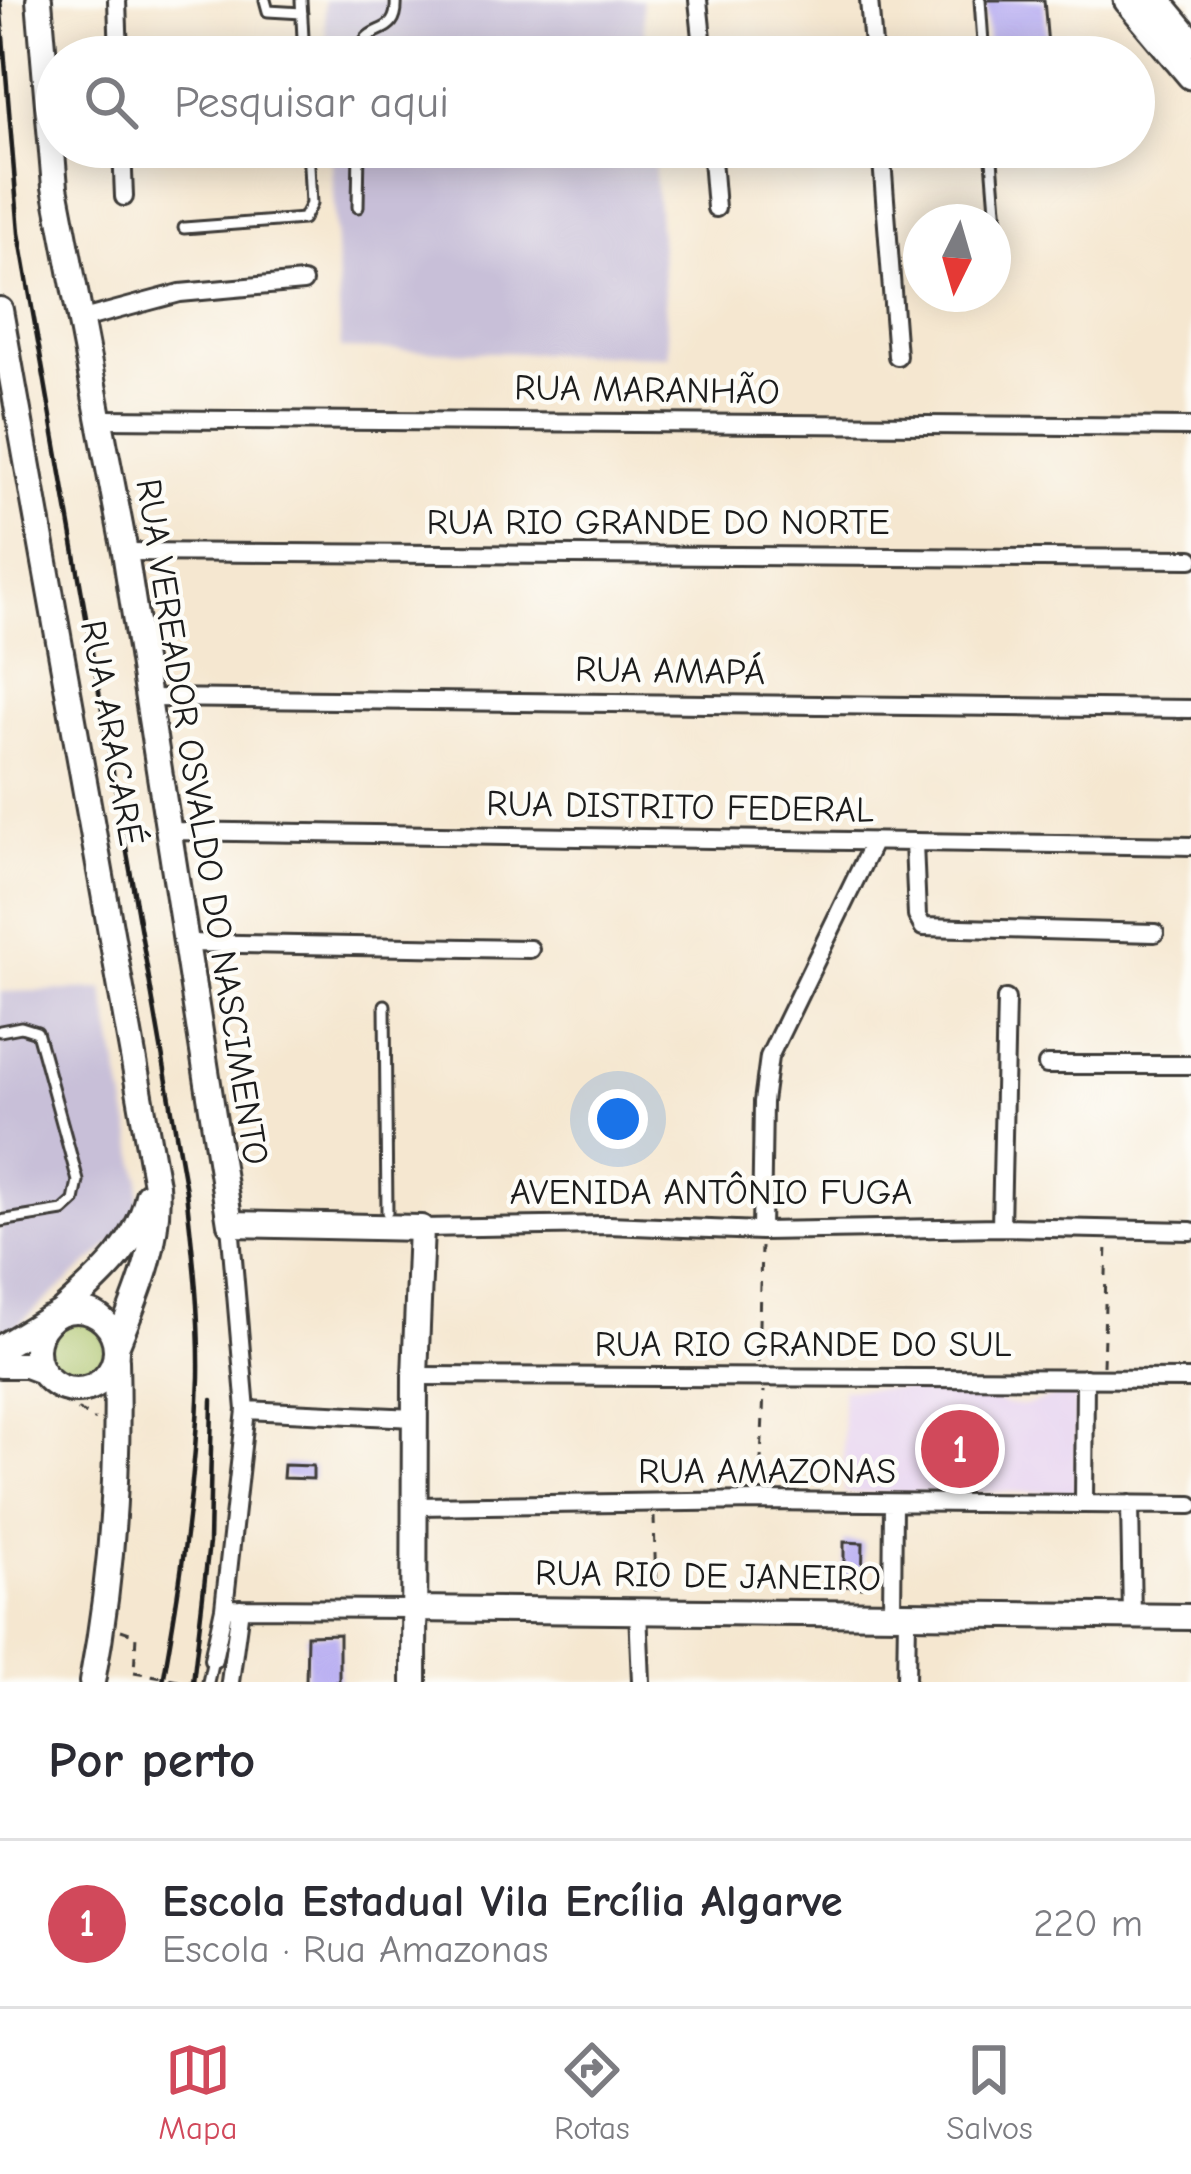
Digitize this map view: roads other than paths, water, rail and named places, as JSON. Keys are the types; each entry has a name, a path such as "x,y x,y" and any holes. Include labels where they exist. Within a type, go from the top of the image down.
{"main road":[{"path":"1128,0 1191,76"},
{"path":"1156,0 1191,42"}],"street":[{"name":"RUA VEREADOR OSVALDO DO NASCIMENTO","path":"40,0 43,36"},
{"path":"117,0 118,36"},
{"path":"698,0 702,36"},
{"path":"869,0 872,36"},
{"name":"RUA VEREADOR OSVALDO DO NASCIMENTO","path":"53,168 125,552 230,1224 246,1410 232,1608 213,1659"},
{"path":"123,168 124,197"},
{"path":"713,168 716,208"},
{"path":"883,168 897,356"},
{"path":"83,319 180,293 303,282"},
{"name":"RUA ARACARÉ","path":"0,310 157,1200 156,1227 142,1282 116,1353"},
{"name":"RUA MARANHÃO","path":"102,419 1191,427"},
{"name":"RUA RIO GRANDE DO NORTE","path":"125,552 1191,559"},
{"name":"RUA AMAPÁ","path":"148,698 1191,709"},
{"name":"RUA DISTRITO FEDERAL","path":"167,831 705,838 872,845 1191,846"},
{"path":"914,843 916,916 923,927 1156,933"},
{"path":"761,1232 763,1102 769,1057 872,845"},
{"path":"186,943 530,949"},
{"path":"1001,1227 1006,999"},
{"path":"1047,1065 1191,1065"},
{"name":"RUA ARACARÉ","path":"55,1316 127,1245 142,1219 152,1169"},
{"name":"AVENIDA ANTÔNIO FUGA","path":"230,1224 387,1220 421,1228 1191,1231"},
{"path":"414,1682 414,1418 421,1228"},
{"path":"92,1682 105,1598 113,1334 97,1315 72,1310 1,1349 103,1415 109,1435"},
{"path":"38,1377 36,1343 55,1316"},
{"path":"63,1388 90,1388 101,1381 116,1353"},
{"name":"RUA RIO GRANDE DO SUL","path":"415,1376 1191,1378"},
{"path":"1084,1503 1094,1378"},
{"path":"246,1410 414,1418"},
{"name":"RUA AMAZONAS","path":"416,1506 759,1501 1191,1505"},
{"path":"893,1504 906,1682"},
{"path":"1130,1504 1132,1617"},
{"path":"230,1682 232,1608"},
{"name":"RUA RIO DE JANEIRO","path":"232,1608 1191,1617"},
{"path":"641,1682 648,1611"}],"lane":[{"path":"265,0 268,11 302,13"},
{"path":"301,0 303,36"},
{"path":"366,36 393,25 396,0"},
{"path":"980,0 983,36"},
{"path":"184,228 303,219 311,204 309,168"},
{"path":"358,207 359,168"},
{"path":"993,168 996,204"},
{"path":"385,1005 387,1220"},
{"path":"0,1031 21,1027 37,1032 78,1181 74,1201 63,1211 0,1221"},
{"path":"208,1682 213,1659"}],"railway":[{"path":"0,0 19,233 186,1191 193,1261 199,1354 195,1454 163,1682"},
{"path":"193,1682 209,1543 212,1400"}],"place":[{"name":"Escola Estadual Vila Ercília Algarve","path":"960,1449"}]}
